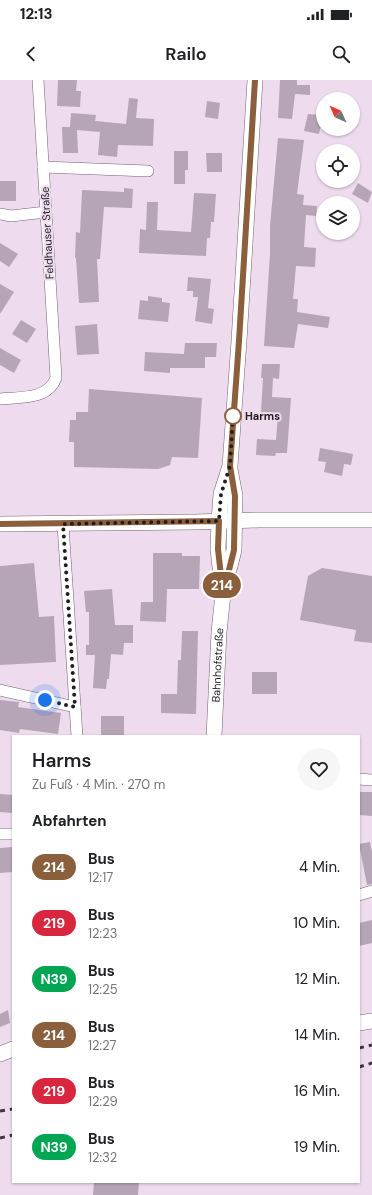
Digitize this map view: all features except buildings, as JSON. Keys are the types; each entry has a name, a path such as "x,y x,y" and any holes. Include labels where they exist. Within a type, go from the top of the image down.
{"street":[{"name":"Feldhauser Straße","path":"0,399 43,394 54,386 56,378 38,80"},
{"name":"Bahnhofstraße","path":"214,735 219,632 223,594 234,550 235,496 230,466 255,80"},
{"path":"43,167 148,171"},
{"path":"0,214 10,216 46,212"},
{"name":"Bahnhofstraße","path":"223,594 218,549 219,521 221,494 230,466"},
{"path":"0,524 235,520 372,520"},
{"path":"63,524 76,735"},
{"path":"0,690 75,707"},
{"path":"360,779 372,780"},
{"path":"0,834 12,834"},
{"path":"360,895 372,891"},
{"path":"360,1023 372,1021"},
{"path":"0,1054 12,1049"}],"railway":[{"path":"360,1048 372,1045"},
{"path":"360,1067 372,1063"},
{"path":"0,1111 12,1109"},
{"path":"0,1138 12,1135"}],"bus line":[{"name":"214","path":"0,524 219,521 218,549 223,594 234,550 235,496 230,466 255,80"}],"place":[{"name":"Harms","path":"233,416"}],"route":[{"path":"45,700 75,707 63,524 219,521 221,494 230,466 233,414 233,416"}]}
